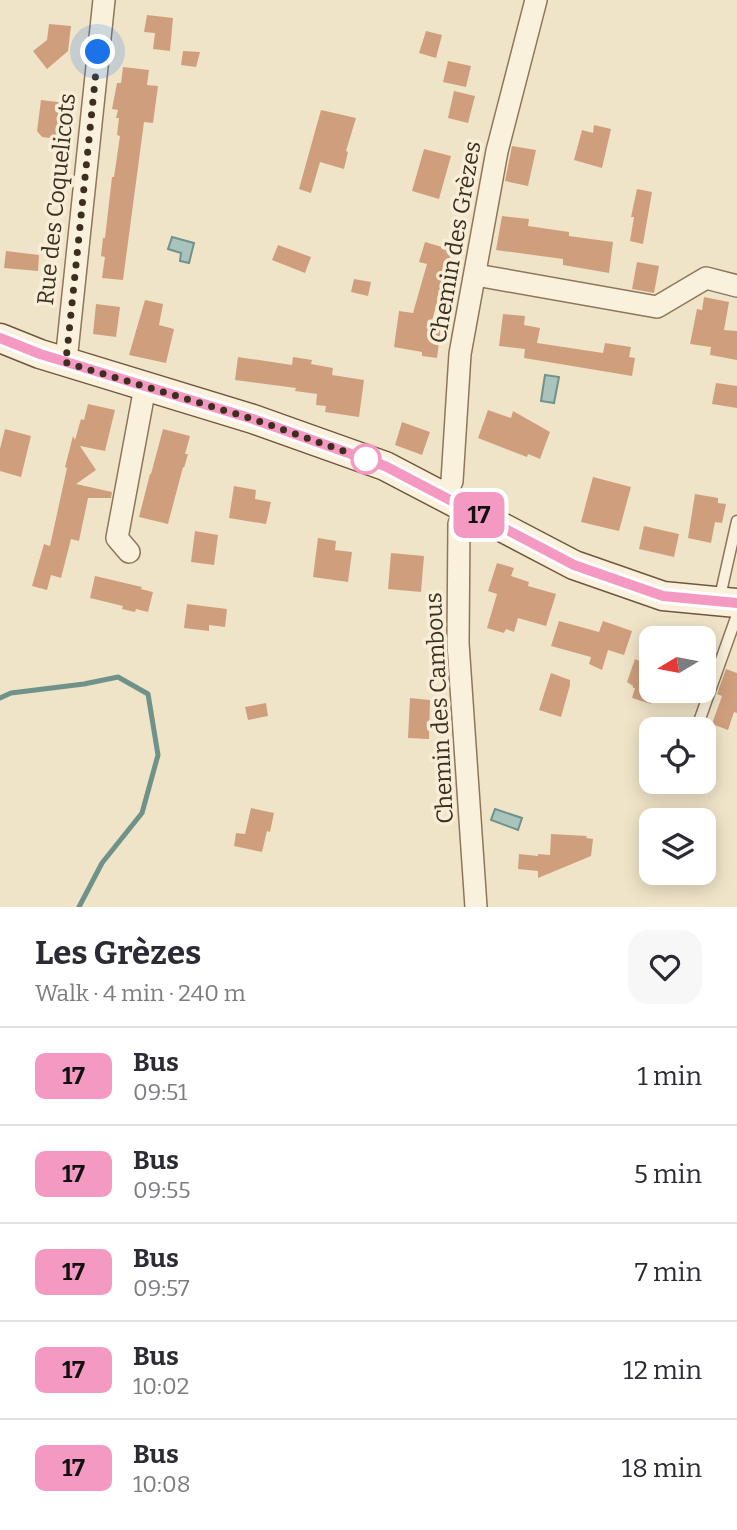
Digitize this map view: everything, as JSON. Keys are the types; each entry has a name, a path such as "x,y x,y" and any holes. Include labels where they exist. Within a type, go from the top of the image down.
{"street":[{"name":"Rue des Coquelicots","path":"64,362 104,0"},
{"name":"Chemin des Grèzes","path":"456,503 452,481 460,354 497,151 536,0"},
{"path":"476,275 657,307 706,278 737,286"},
{"path":"0,338 64,362 253,419 385,466 574,565 663,596 731,606"},
{"path":"129,552 117,538 145,387"},
{"name":"Chemin des Cambous","path":"456,503 459,524 458,643 476,907"}],"lane":[{"path":"700,717 731,606 737,521"}],"water":[{"path":"172,237 194,243 189,263 180,261 181,253 168,249"},
{"path":"545,375 559,377 554,403 541,401"},
{"path":"495,809 522,818 518,830 491,820"}],"building":[{"path":"147,15 173,18 170,51 153,49 155,33 144,32"},
{"path":"49,24 71,26 68,51 47,69 33,51 47,40"},
{"path":"426,31 442,35 436,58 419,53"},
{"path":"183,51 200,52 196,67 181,65"},
{"path":"448,61 471,66 466,87 443,82"},
{"path":"123,67 149,70 147,85 158,86 153,123 144,122 123,280 102,278 105,257 101,256 120,136 117,135 118,110 112,109 117,83 121,83"},
{"path":"454,91 475,96 468,123 448,118"},
{"path":"41,100 66,103 64,122 59,121 57,139 42,137 37,131"},
{"path":"321,110 356,118 346,151 344,169 320,162 311,193 299,189"},
{"path":"594,125 611,129 602,168 574,160 582,130 593,133"},
{"path":"512,146 536,150 528,186 505,181"},
{"path":"424,149 451,156 439,199 412,191"},
{"path":"637,189 652,192 643,244 630,241 634,217 631,217"},
{"path":"502,216 529,219 528,226 569,232 569,236 613,242 609,273 563,265 563,259 496,250"},
{"path":"425,242 452,250 431,324 441,326 437,358 394,347 399,311 413,313 427,264 419,262"},
{"path":"278,245 311,257 305,273 272,260"},
{"path":"6,251 39,255 38,271 4,268"},
{"path":"637,262 659,266 654,293 632,289"},
{"path":"354,279 371,282 368,296 351,292"},
{"path":"704,297 729,302 724,330 737,331 737,360 710,355 711,347 690,344 697,309 702,310"},
{"path":"145,300 163,304 159,325 174,329 166,363 129,355"},
{"path":"96,304 120,307 116,337 93,334"},
{"path":"503,314 525,316 524,325 540,328 537,343 603,353 605,343 631,347 629,357 635,358 632,376 524,358 525,349 499,346"},
{"path":"238,357 292,365 293,357 312,360 311,364 333,368 332,375 364,380 359,417 325,412 326,406 316,405 317,394 295,391 296,388 235,380"},
{"path":"716,383 737,386 737,408 712,404"},
{"path":"88,404 115,410 105,451 80,446 96,470 76,484 112,492 111,498 88,498 79,541 71,539 61,578 51,575 47,590 32,586 44,544 50,546 73,436 75,440"},
{"path":"488,410 511,418 513,411 550,432 540,459 528,454 527,457 478,438"},
{"path":"402,422 430,432 422,455 395,445"},
{"path":"5,429 31,436 21,477 0,471 0,449"},
{"path":"163,429 190,436 185,454 188,454 168,524 139,517"},
{"path":"593,477 631,487 619,531 581,522"},
{"path":"234,486 256,490 255,499 271,502 266,524 229,518"},
{"path":"695,494 718,498 718,503 726,504 722,523 715,522 711,543 688,538"},
{"path":"644,526 679,534 674,557 639,549"},
{"path":"195,531 218,535 214,565 191,562"},
{"path":"318,538 336,541 335,550 352,552 348,582 313,577"},
{"path":"391,553 424,556 421,592 388,589"},
{"path":"497,563 514,568 511,576 529,582 528,586 556,594 546,626 518,618 514,632 506,629 504,633 487,628 497,594 488,591"},
{"path":"95,576 153,592 148,612 122,609 123,606 90,598"},
{"path":"187,604 227,609 225,627 209,625 209,631 184,628"},
{"path":"559,621 599,632 603,621 632,631 624,655 608,650 602,670 589,664 591,657 551,646"},
{"path":"635,659 639,661 639,700 632,698 635,688 627,682"},
{"path":"726,669 737,673 737,713 734,712 728,730 716,726 714,717 722,696 717,694"},
{"path":"551,673 570,680 561,717 539,710"},
{"path":"410,698 430,700 429,739 408,738"},
{"path":"266,703 268,716 248,720 245,707"},
{"path":"251,808 274,813 262,852 234,846 236,833 245,834"},
{"path":"551,834 587,836 586,838 593,839 591,856 538,878 538,871 518,869 519,854 550,855"}],"waterway":[{"path":"0,698 11,693 118,677 148,694 158,755 142,813 102,863 79,907"}],"bus line":[{"name":"17","path":"0,338 40,354 253,419 385,466 574,565 663,596 737,603"}],"route":[{"path":"98,52 64,362 253,419 366,459"}]}
